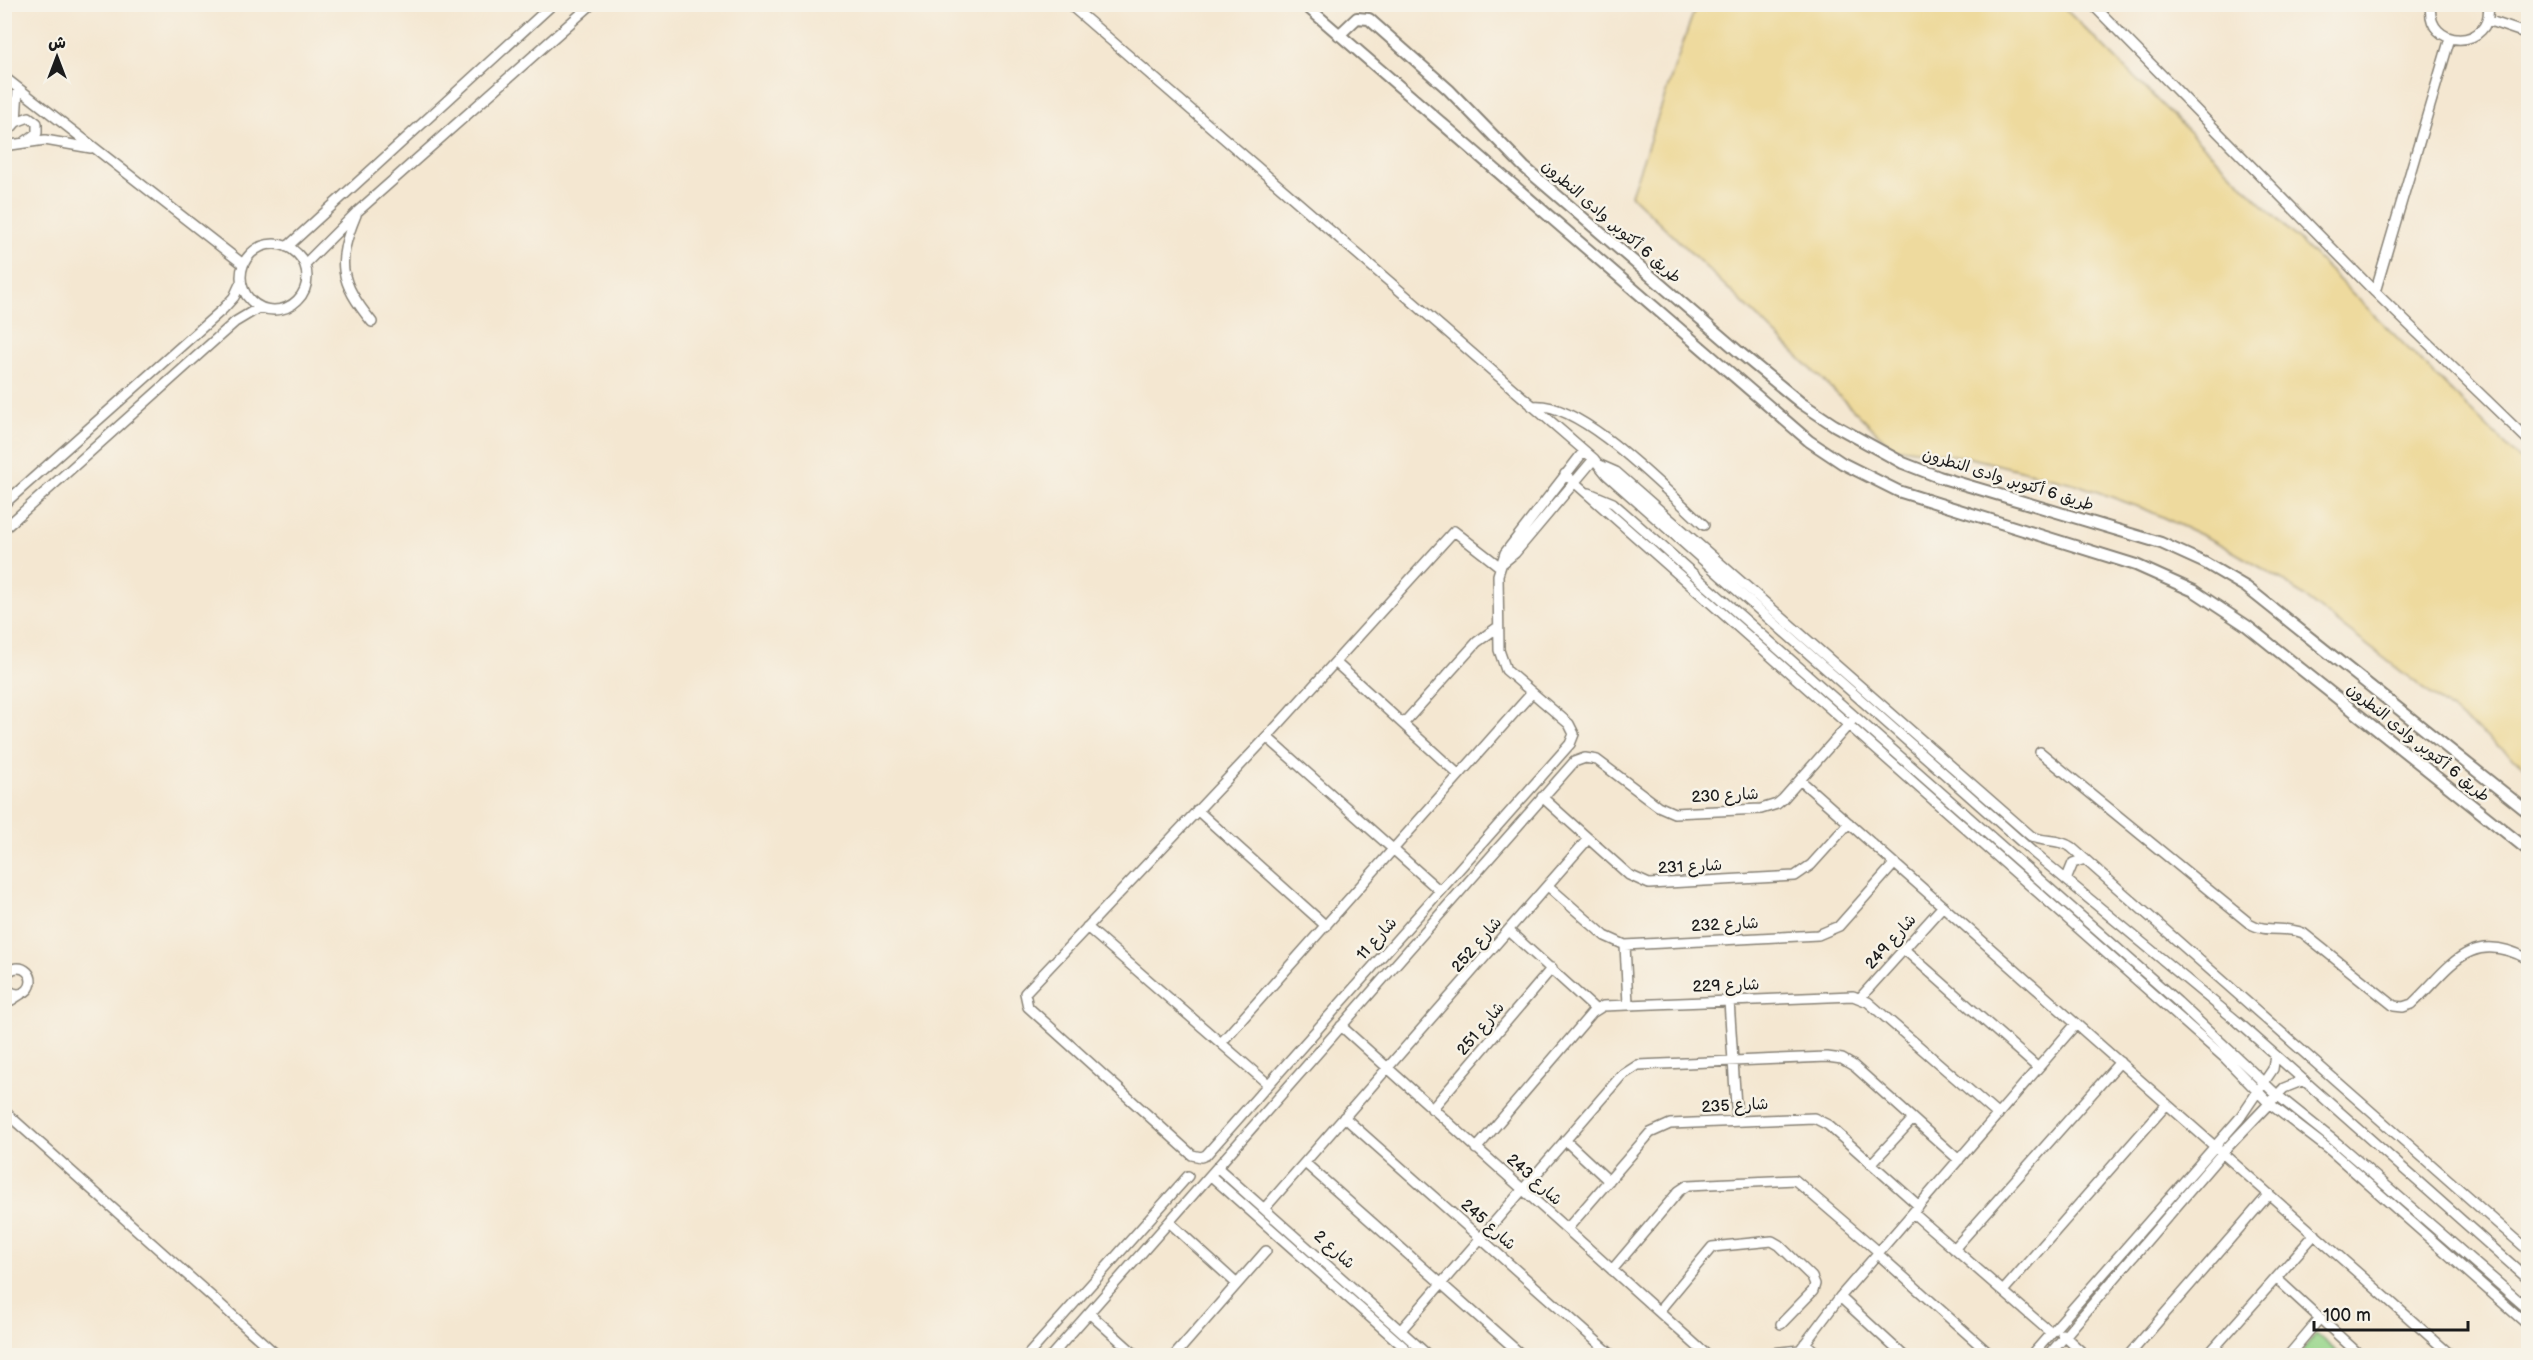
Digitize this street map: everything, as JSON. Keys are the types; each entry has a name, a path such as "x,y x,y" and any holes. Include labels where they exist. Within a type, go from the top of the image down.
{"street":[{"path":"287,246 553,4"},
{"path":"305,264 357,212 592,4"},
{"path":"1069,4 1584,451 1597,462 1616,472 2035,854 2275,1055 2529,1279"},
{"name":"طريق 6 أكتوبر, وادى النطرون","path":"1304,4 1809,441 1842,463 1898,491 2136,565 2194,591 2247,626 2529,850"},
{"path":"2092,4 2375,292 2529,440"},
{"path":"2431,4 2434,25 2450,38 2461,40 2472,37 2481,30 2487,20 2488,4"},
{"name":"طريق 6 أكتوبر, وادى النطرون","path":"1339,35 1357,18 1369,20 1449,90 1495,139 1533,174 1755,365 1834,425 1894,458 1939,477 2141,535 2205,563 2246,587 2529,812"},
{"path":"2487,20 2529,34"},
{"path":"2375,292 2450,38"},
{"path":"4,77 243,264"},
{"path":"16,122 18,88"},
{"path":"4,136 16,122 29,117 37,123 37,133 27,141"},
{"path":"4,146 27,141 52,141 93,148"},
{"path":"357,212 344,248 343,268 352,296 372,322"},
{"path":"4,504 223,309 234,297 241,282 243,264 250,254 261,246 279,244 287,246 299,255 305,264 306,285 296,302 279,309 261,307 248,297 241,282"},
{"path":"4,528 235,322 261,307"},
{"path":"1532,406 1557,408 1589,425 1704,525"},
{"path":"1221,1043 1531,694 1506,670 1499,650 1499,566 1515,553 1547,506 1565,474 1584,451"},
{"path":"1547,506 1597,462"},
{"path":"1565,474 2226,1059 2270,1104 2331,1151 2529,1325"},
{"path":"1589,493 1613,503 1857,716 2178,1002 2263,1083 2337,1143 2529,1309"},
{"path":"1268,1084 1087,927 1267,737 1454,531 1458,531 1499,566"},
{"path":"1700,551 2031,836 2062,842 2085,859 2529,1250"},
{"path":"1403,724 1477,642 1498,627"},
{"path":"1335,662 1459,775"},
{"name":"شارع 11","path":"1087,927 1028,988 1025,993 1025,1002 1188,1152 1197,1157 1206,1155 1570,744 1574,734 1569,724 1531,694"},
{"name":"شارع 230","path":"1574,762 1585,758 1597,760 1658,806 1674,813 1769,808 1777,804 1800,780 1857,716"},
{"path":"1267,737 1440,891"},
{"path":"2040,752 2248,923 2267,931 2286,929 2303,933 2394,1006 2403,1007 2412,1004 2448,964 2472,951 2502,950 2529,960"},
{"name":"شارع 11","path":"1052,1356 1574,762"},
{"path":"1800,780 2452,1356"},
{"name":"شارع 231","path":"1542,797 1629,875 1649,884 1788,876 1807,870 1848,823"},
{"path":"1197,810 1326,926"},
{"name":"شارع 252","path":"1264,1209 1588,839"},
{"path":"2035,854 2042,848 2045,840"},
{"path":"2066,880 2073,863 2085,859"},
{"name":"شارع 232","path":"1625,945 1826,934 1839,926 1895,863"},
{"path":"1548,886 1605,936 1625,945 1628,1004"},
{"name":"شارع 249","path":"1860,998 1943,906"},
{"path":"1476,1149 1595,1010 1552,968 1509,931"},
{"path":"1905,950 2038,1068"},
{"path":"4,962 28,972 31,979 30,987 4,1005"},
{"path":"18,968 10,971 5,981 9,991 21,994"},
{"name":"شارع 251","path":"1432,1109 1552,968"},
{"name":"شارع 229","path":"1595,1010 1603,1006 1628,1004 1845,995 1860,998"},
{"path":"1860,998 1998,1114"},
{"path":"1729,1001 1737,1121"},
{"path":"1804,1350 1840,1298 2076,1024"},
{"name":"شارع 243","path":"1341,1026 1708,1356"},
{"path":"2031,1356 2239,1119 2273,1069 2275,1055"},
{"path":"1401,1330 1621,1076 1632,1067 1827,1056 1842,1059 1854,1066 1959,1160"},
{"path":"1954,1249 2120,1062"},
{"path":"2048,1356 2223,1152 2290,1083 2304,1080"},
{"path":"2003,1291 2167,1104"},
{"path":"4,1111 278,1356"},
{"name":"شارع 245","path":"1344,1117 1613,1356"},
{"name":"شارع 235","path":"1567,1229 1656,1129 1670,1124 1814,1118 1828,1125 1871,1164 1954,1249 2003,1291 2053,1330 2065,1336 2086,1356"},
{"path":"1871,1164 1913,1119"},
{"path":"1565,1140 1609,1181"},
{"path":"1305,1163 1523,1356"},
{"name":"شارع 2","path":"1215,1172 1264,1209 1401,1330 1414,1356"},
{"name":"شارع 2","path":"1215,1172 1408,1344 1429,1356"},
{"path":"1027,1356 1188,1176"},
{"path":"1612,1270 1679,1191 1696,1183 1795,1180 1992,1356"},
{"path":"2128,1356 2269,1194"},
{"path":"1170,1223 1237,1284"},
{"path":"2207,1356 2315,1234"},
{"path":"1659,1311 1712,1247 1772,1241 1812,1277 1815,1284 1813,1291 1781,1324"},
{"path":"1174,1356 1266,1251"},
{"path":"2276,1278 2361,1356"},
{"path":"1840,1298 1904,1356"},
{"path":"1089,1313 1137,1356"},
{"path":"2288,1356 2320,1318"},
{"path":"1744,1356 1804,1350 1820,1356"}],"green space":[{"path":"2316,1334 2341,1355 2299,1355"}],"sand":[{"path":"1696,5 2061,5 2528,467 2528,769 2281,579 2216,542 2147,510 2076,484 1967,457 1892,447 1631,195"}]}
